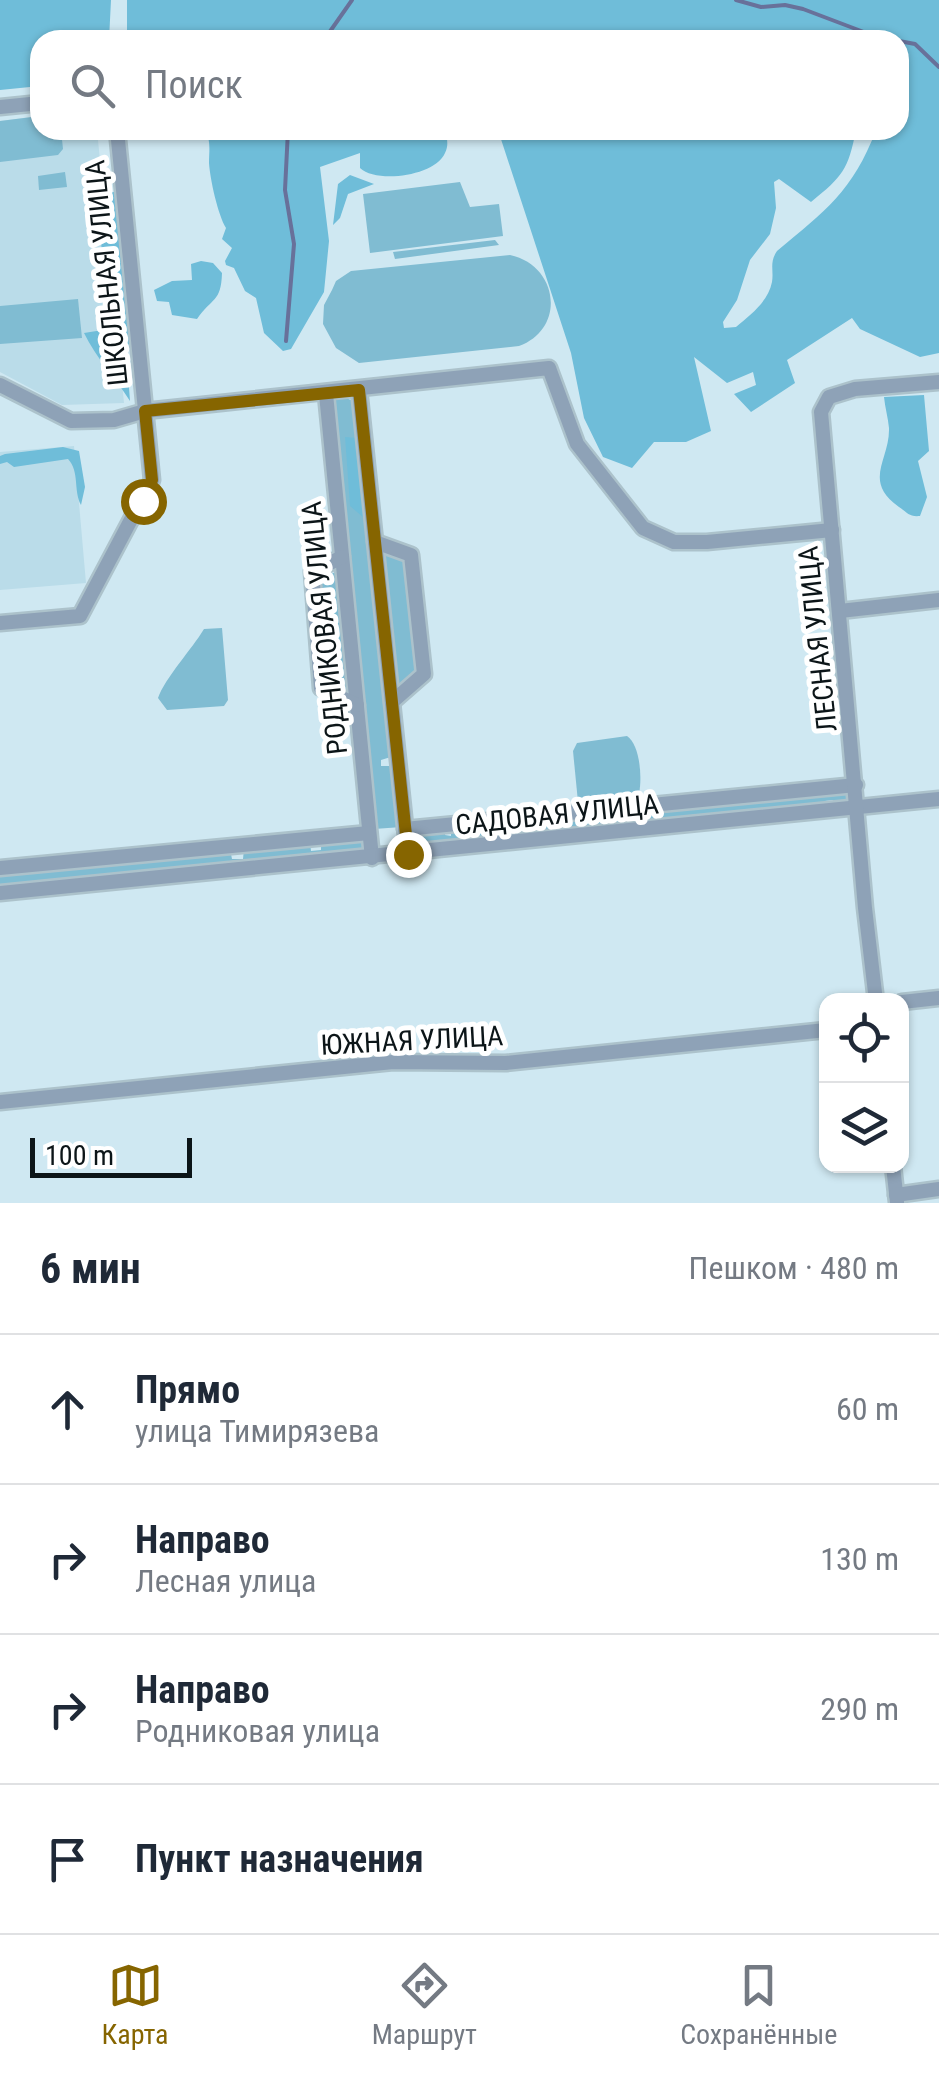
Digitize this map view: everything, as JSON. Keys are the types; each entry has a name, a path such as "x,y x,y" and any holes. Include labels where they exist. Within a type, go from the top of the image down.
{"street":[{"path":"0,107 30,103"},
{"name":"ШКОЛЬНАЯ УЛИЦА","path":"0,624 80,616 152,480 118,140"},
{"name":"ЛЕСНАЯ УЛИЦА","path":"0,385 71,421 114,420 145,411 549,368 577,444 643,528 674,542 832,530 875,993"},
{"path":"832,530 820,412 829,397 854,389 939,382"},
{"path":"359,390 408,854"},
{"name":"РОДНИКОВАЯ УЛИЦА","path":"326,394 372,858"},
{"path":"376,542 411,555 424,674 392,702"},
{"path":"342,557 312,572 321,688 356,706"},
{"path":"840,611 939,600"},
{"path":"405,829 856,784"},
{"name":"САДОВАЯ УЛИЦА","path":"0,893 939,799"},
{"path":"0,868 369,833"},
{"path":"909,1001 939,998"},
{"name":"ЮЖНАЯ УЛИЦА","path":"0,1102 394,1062 506,1063 819,1031"},
{"path":"894,1173 897,1199 939,1188"}],"shaded area":[{"path":"0,0 111,0 110,30 30,30 30,87 0,90"},
{"path":"127,0 939,0 939,353 920,357 860,329 852,318 787,360 795,383 751,412 734,394 756,385 753,372 727,383 694,357 711,431 686,442 654,442 632,468 603,457 584,418 571,353 501,140 854,140 842,171 811,202 779,179 774,182 776,208 770,234 750,260 737,300 723,322 724,328 736,327 767,296 777,251 836,198 858,169 872,140 909,140 909,30 127,30"},
{"path":"30,117 30,140 98,140 124,403 62,405 0,372 0,121"},
{"path":"30,117 30,140 62,140 63,149 58,155 0,162 0,121"},
{"path":"208,140 446,140 447,144 439,161 405,175 368,173 360,168 360,153 320,167 329,241 324,292 291,349 283,351 264,333 256,298 245,291 234,268 226,265 232,248 222,239 226,228 213,187"},
{"path":"65,172 67,187 39,190 38,176"},
{"path":"350,175 374,184 348,194 340,218 333,225 338,184"},
{"path":"460,182 470,207 499,204 503,236 370,253 363,194"},
{"path":"103,186 108,192 119,192 133,348 126,347 130,401 84,333 109,329 96,187"},
{"path":"495,240 499,245 395,259 393,252"},
{"path":"510,255 538,271 547,283 550,297 545,326 519,346 359,363 336,348 323,324 324,305 336,281 351,271"},
{"path":"213,263 222,273 218,295 197,319 172,315 169,302 157,301 154,290 172,281 192,280 191,264"},
{"path":"78,299 82,338 0,344 0,306"},
{"path":"924,395 929,451 918,461 927,497 920,516 916,516 899,507 882,488 880,470 889,428 884,397"},
{"path":"335,398 351,400 359,411 394,756 381,760 381,766 391,766 396,771 402,827 374,829 330,406"},
{"path":"345,437 358,438 364,518 350,506"},
{"path":"74,446 86,583 0,590 0,452"},
{"path":"63,447 79,451 85,487 81,505 68,459 14,467 7,462 0,464 0,456 5,454"},
{"path":"382,551 402,555 407,561 418,666 416,674 398,690 393,688"},
{"path":"335,572 341,575 351,694 345,696 326,683 319,581"},
{"path":"222,628 228,700 224,706 167,710 158,698 166,682 204,629"},
{"path":"627,736 636,749 640,769 635,805 582,809 573,751 577,743"},
{"path":"846,790 852,793 849,802 835,807 833,800 825,801 825,807 414,847 410,835 445,828 445,835 451,836 451,828"},
{"path":"359,837 366,841 367,849 0,889 0,870 230,849 232,859 243,859 244,849 310,842 311,851 321,850 321,841"}],"waterway":[{"path":"331,30 352,0"},
{"path":"736,0 761,7 785,5 803,9 858,30"},
{"path":"909,43 939,67"},
{"path":"286,341 294,244 285,190 288,140"}],"route":[{"path":"143,501 152,480 145,411 359,390 408,854"}]}
